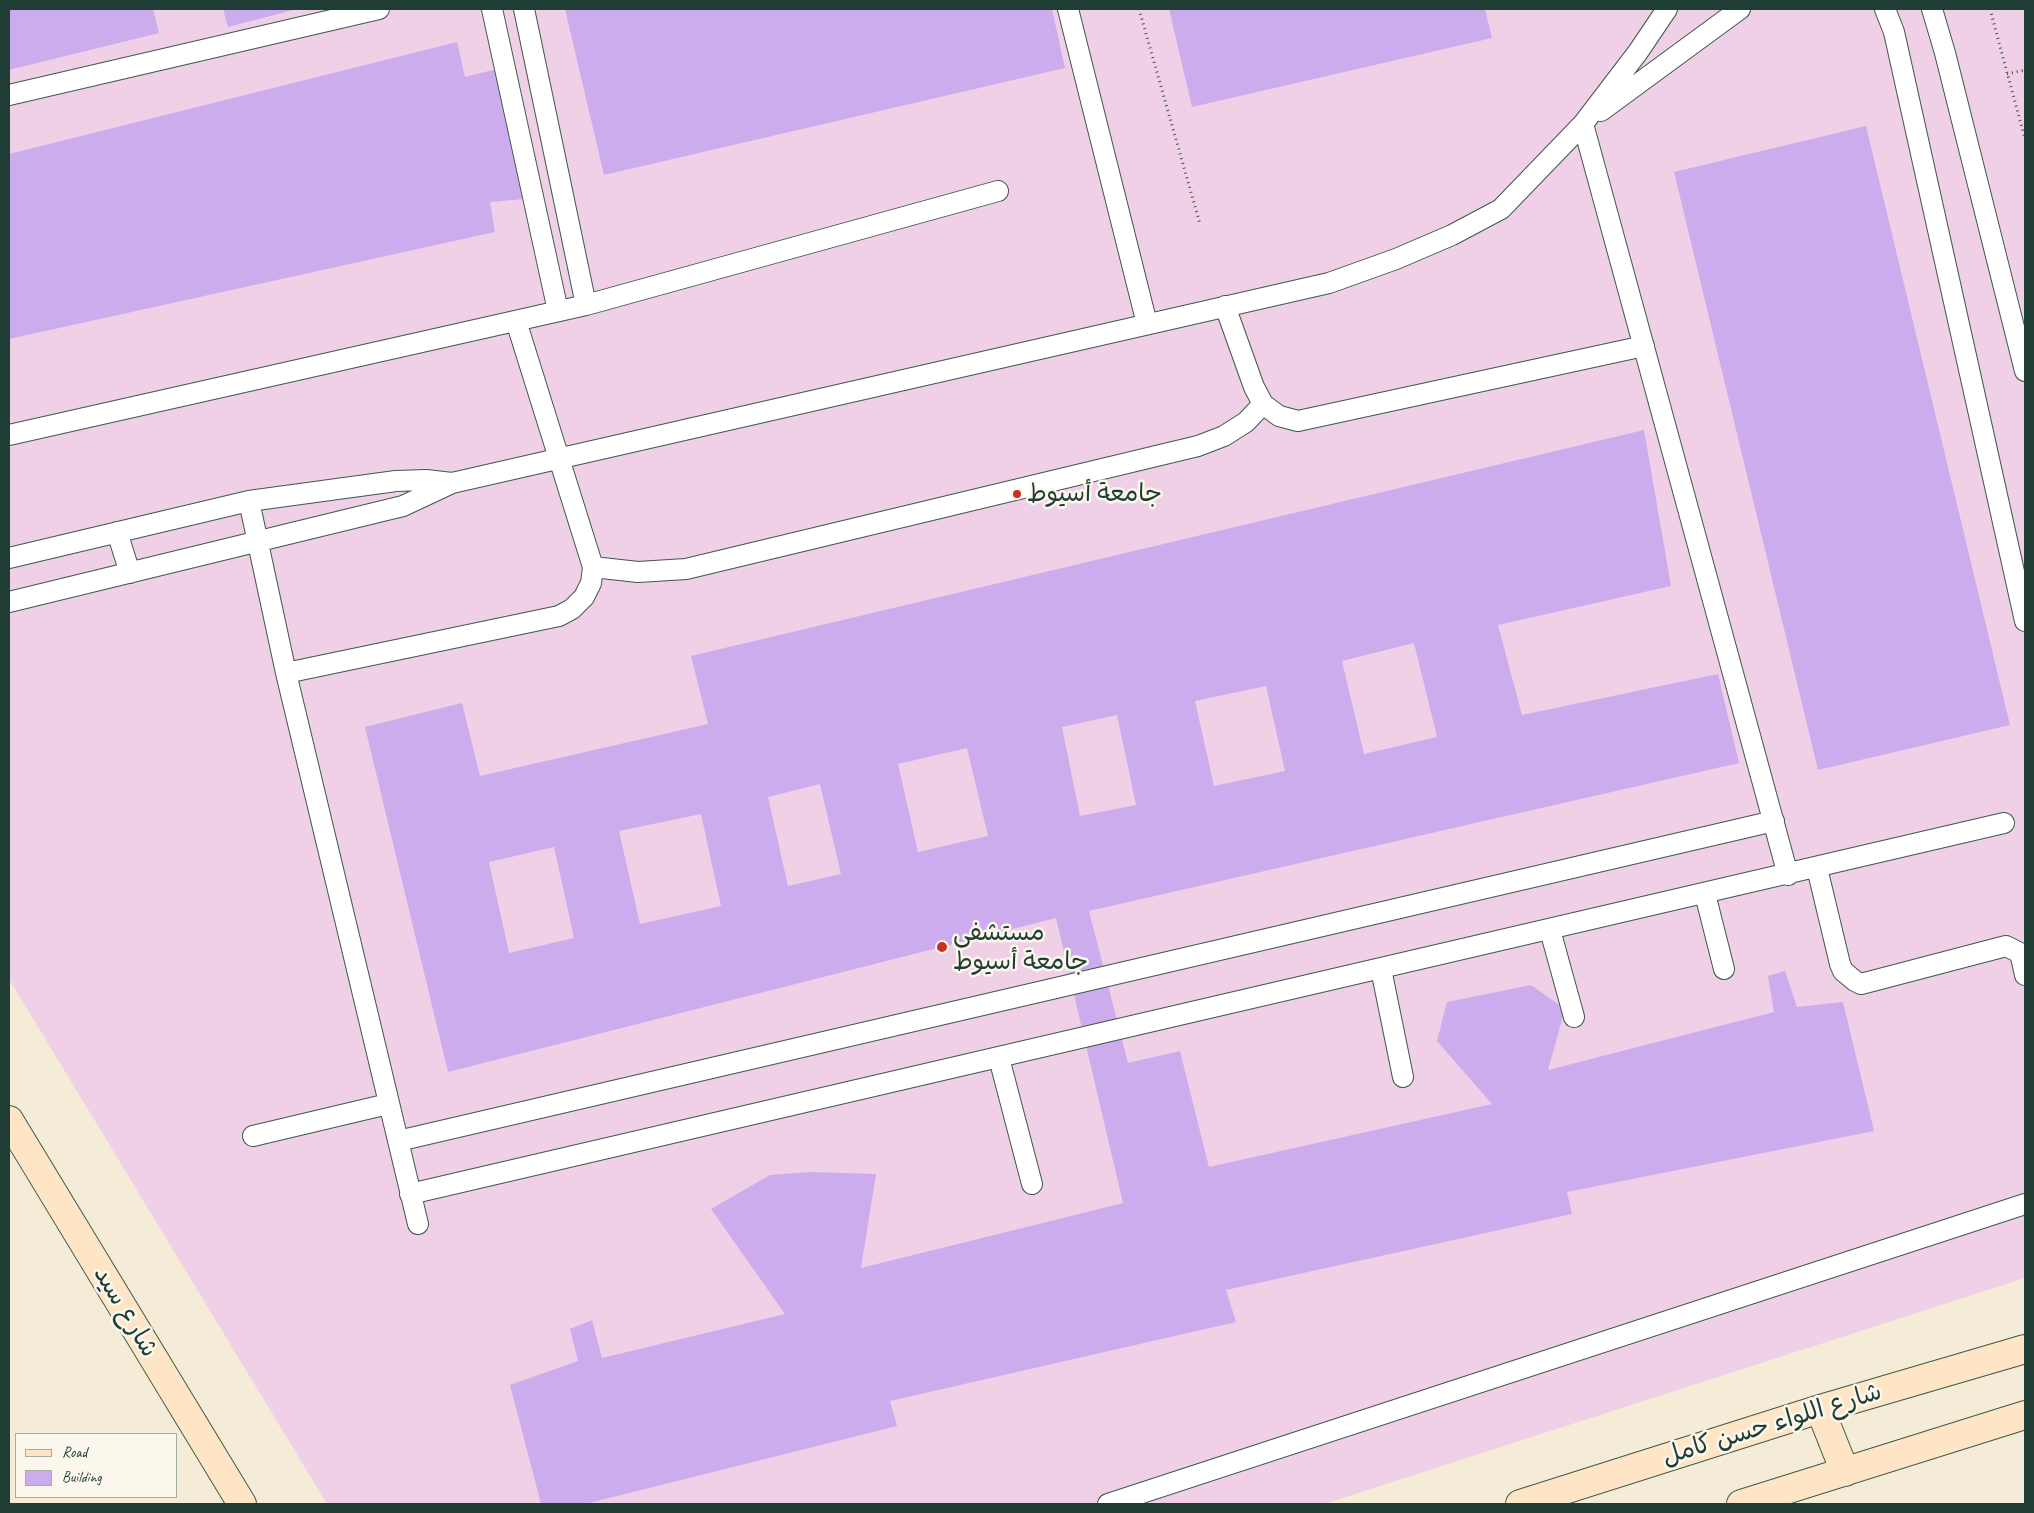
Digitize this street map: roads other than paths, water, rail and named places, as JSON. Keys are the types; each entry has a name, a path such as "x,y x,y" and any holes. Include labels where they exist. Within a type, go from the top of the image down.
{"main road":[{"name":"شارع سيد","path":"9,1120 242,1504"},
{"name":"شارع اللواء حسن كامل","path":"1520,1504 1820,1409 2025,1348"},
{"path":"1820,1409 1845,1472"},
{"path":"1741,1504 2025,1415"}],"lane":[{"path":"9,94 379,9"},
{"path":"492,9 558,311"},
{"path":"524,9 586,305"},
{"path":"1068,9 1147,324"},
{"path":"9,602 403,506 452,483 1329,282 1396,259 1452,235 1501,209 1583,124 1638,52 1667,9"},
{"path":"1583,124 1740,9"},
{"path":"1885,9 1896,39 2025,621"},
{"path":"1932,9 2025,372"},
{"path":"1583,124 1788,875"},
{"path":"9,435 586,305 998,191"},
{"path":"1225,306 1254,387 1263,404 1278,416 1298,421 1644,346"},
{"path":"286,673 559,616 572,609 584,597 591,583 593,567 516,321"},
{"path":"593,567 638,572 686,569 1198,446 1224,436 1246,422 1263,404"},
{"path":"9,558 248,501 396,481 426,480 452,483"},
{"path":"248,501 286,673 418,1224"},
{"path":"117,532 130,573"},
{"path":"398,1142 1774,821"},
{"path":"410,1194 2004,824"},
{"path":"1817,868 1840,964 1843,971 1855,981 1861,984 2006,946 2018,952 2025,975"},
{"path":"1705,894 1724,969"},
{"path":"1550,930 1574,1017"},
{"path":"1381,969 1403,1076"},
{"path":"998,1058 1032,1184"},
{"path":"253,1136 388,1104"},
{"path":"1108,1504 2025,1204"}],"place":[{"name":"جامعة أسيوط","path":"1017,494"},
{"name":"مستشفی جامعة أسيوط","path":"942,947"}]}
